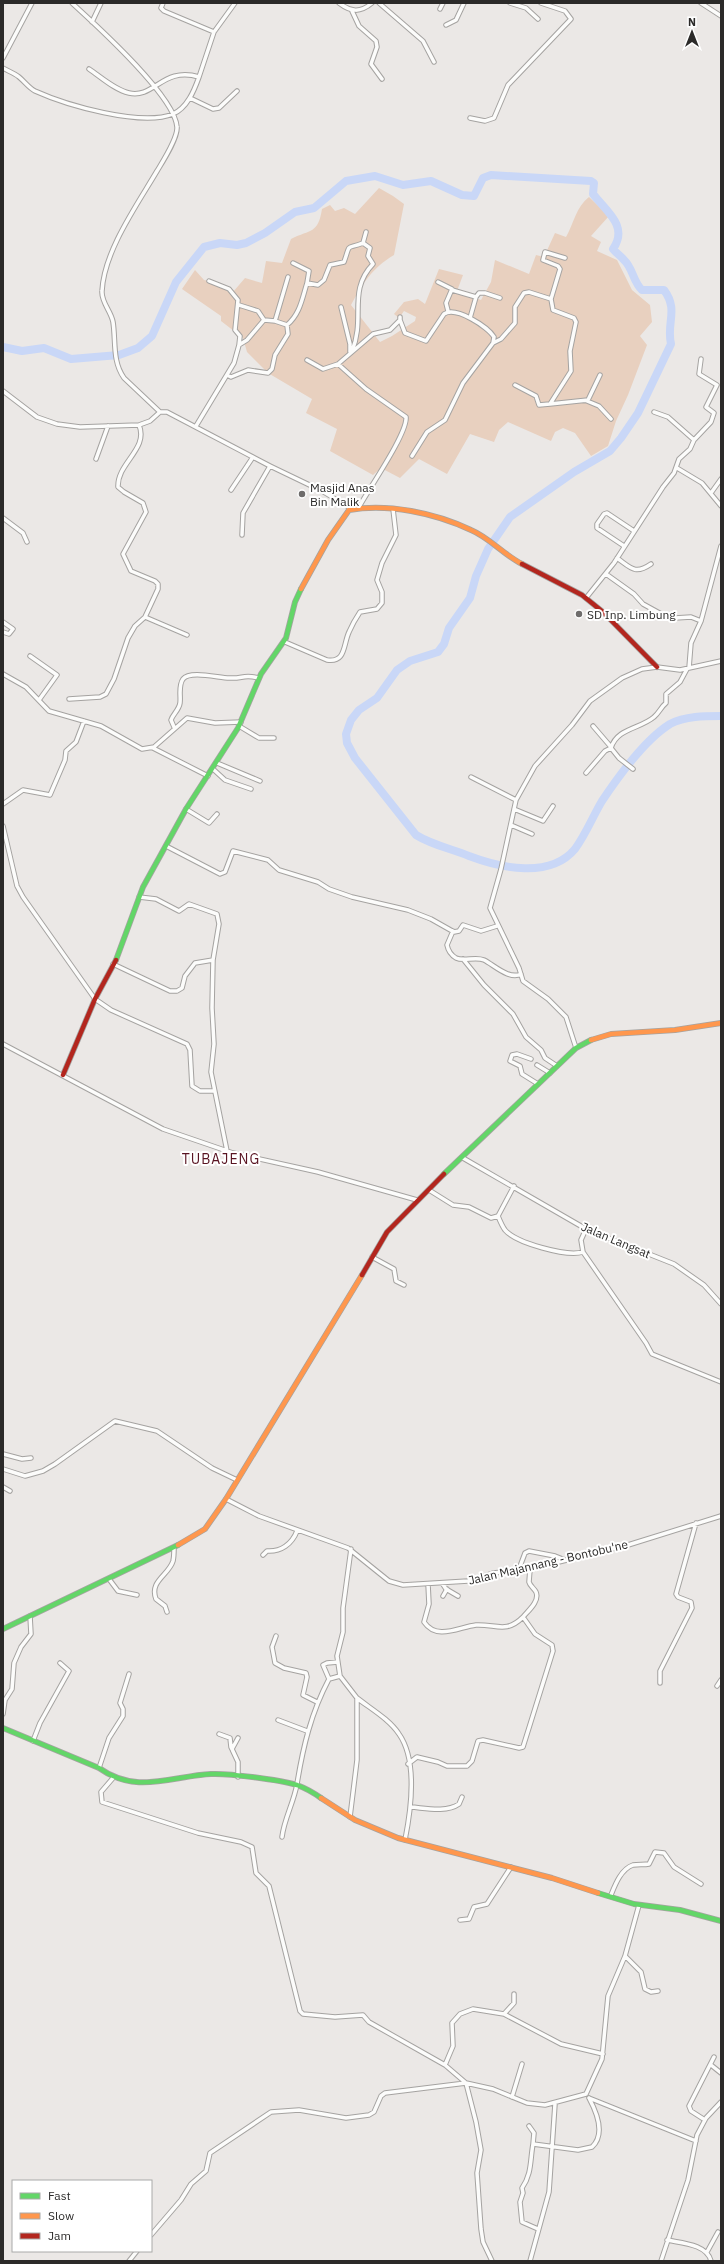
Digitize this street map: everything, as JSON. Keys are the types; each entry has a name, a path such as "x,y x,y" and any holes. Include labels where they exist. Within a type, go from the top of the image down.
{"street":[{"path":"3,58 32,3"},
{"path":"72,3 154,86 169,104 177,129 168,150 118,240 107,265 102,295 113,320 116,360 124,378 160,412"},
{"path":"92,22 101,3"},
{"path":"163,3 161,8 164,12 214,32"},
{"path":"3,68 19,76 35,90 92,111 112,115 154,117 173,114 190,98 199,77 214,32 236,3"},
{"path":"339,3 352,11 359,26 376,41 377,47 371,64 382,79"},
{"path":"352,11 363,9 372,3"},
{"path":"379,3 423,41 434,62"},
{"path":"440,8 443,3"},
{"path":"446,26 456,20 464,3"},
{"path":"510,3 526,8 538,18"},
{"path":"470,118 485,121 494,118 508,85 571,19 565,11 543,3"},
{"path":"701,3 721,16"},
{"path":"89,69 127,93 140,94 178,74 199,77"},
{"path":"190,98 213,109 219,108 236,91"},
{"path":"363,243 366,232"},
{"path":"306,283 318,285 324,280 331,264 343,263 350,246 363,243 370,248 368,256 374,264 361,280 358,287 359,317 357,336 351,351"},
{"path":"550,404 571,371 570,351 576,325 574,318 553,310 551,299 560,269 558,266 543,260 542,257 544,252 565,258"},
{"path":"287,325 298,314 309,270 293,263"},
{"path":"275,321 288,277"},
{"path":"196,426 236,360 240,336 235,330 239,305 234,294 229,289 209,281"},
{"path":"438,282 451,287 452,290 476,298"},
{"path":"448,311 446,303 452,290"},
{"path":"412,456 427,432 444,420 463,383 493,343 501,339 512,327 516,320 514,307 524,293 529,292 551,299"},
{"path":"470,318 479,293 500,298"},
{"path":"239,305 258,311 264,320"},
{"path":"341,307 351,351"},
{"path":"307,360 323,369 338,364 351,351 373,334 390,330 400,318 405,333 426,341 441,318 448,311"},
{"path":"448,311 459,313 470,318 490,332 494,337 493,343"},
{"path":"264,320 275,321 287,325"},
{"path":"239,345 247,340 264,320"},
{"path":"227,375 231,377 248,370 268,373 271,370 275,355 288,334 287,325"},
{"path":"586,598 617,558 677,468 679,459 713,420 714,413 706,407 719,385 699,374 701,359"},
{"path":"338,364 366,389 402,413 406,419 395,447 359,507"},
{"path":"515,385 536,396 539,405 587,400 591,398 600,375"},
{"path":"3,391 30,413 43,420 61,425 139,425 150,421 160,412 168,412 270,466 322,491 352,509"},
{"path":"587,400 599,406 611,419"},
{"path":"654,412 668,417 694,440"},
{"path":"69,699 100,697 106,694 114,679 128,638 135,626 145,616 156,594 158,584 131,571 123,554 127,543 144,517 145,508 143,503 137,498 119,490 118,484 124,467 140,442 142,434 139,425"},
{"path":"96,459 108,426"},
{"path":"231,490 253,457"},
{"path":"242,535 243,513 270,466"},
{"path":"677,468 702,483 721,506"},
{"path":"711,493 721,479"},
{"path":"63,1075 95,999 127,934 139,897 186,809 217,763 240,724 259,678 284,642 295,602 302,586 328,540 352,509 359,507 412,510 426,513 466,527 488,540 523,565 570,587 586,598 657,667"},
{"path":"284,642 327,660 334,661 340,658 345,649 348,632 360,612 377,609 382,603 382,592 377,580 382,563 396,535 393,509"},
{"path":"624,546 597,528 597,524 604,514 607,513 634,532"},
{"path":"3,518 23,533 27,542"},
{"path":"586,773 624,731 656,716 660,708 666,703 666,694 680,682 688,668 691,643 701,621 721,546"},
{"path":"617,558 636,570 643,570 651,564"},
{"path":"606,574 634,594 643,604 664,615 674,618 691,617 701,621"},
{"path":"145,616 187,635"},
{"path":"3,622 13,629 9,634 3,632"},
{"path":"30,656 57,675 39,700"},
{"path":"576,1048 566,1017 548,999 526,984 497,926 490,906 503,862 516,800 535,766 593,698 629,675 642,669 657,667 668,670 688,668 721,661"},
{"path":"3,674 26,687 54,713 84,721 109,730 142,749 152,748 208,776"},
{"path":"174,727 171,720 180,705 181,685 183,679 187,676 202,675 228,678 246,675 259,678"},
{"path":"152,748 183,719 190,717 215,723 240,724 259,738 274,738"},
{"path":"3,804 23,790 50,795 65,760 66,751 76,742 84,721"},
{"path":"593,726 632,769"},
{"path":"217,763 260,781"},
{"path":"213,769 225,780 251,789"},
{"path":"471,777 516,800"},
{"path":"514,808 543,821 553,806"},
{"path":"186,809 209,823 217,814"},
{"path":"511,825 532,834"},
{"path":"3,826 17,886 23,898 95,999 111,1010 187,1044 190,1050 192,1086 197,1090 214,1091"},
{"path":"166,846 220,874 225,872 233,851 268,860 279,870 318,882 330,889 352,897 408,910 431,919 453,932 458,932 462,925 481,931 497,926"},
{"path":"139,897 156,899 179,911 188,904 216,913 218,929 213,960 212,1008 214,1044 211,1072 228,1151"},
{"path":"453,932 447,941 447,948 454,957 463,959 480,959 509,974 517,976 521,974"},
{"path":"463,959 484,985 513,1014 526,1037 541,1050 545,1058 557,1066"},
{"path":"113,964 167,990 178,991 182,988 185,976 195,964 213,960"},
{"path":"3,1628 174,1548 196,1537 205,1529 226,1499 325,1339 387,1232 417,1200 463,1158 576,1048 588,1040 614,1033 675,1030 721,1023"},
{"path":"3,1044 63,1075 150,1124 228,1151 318,1172 417,1200"},
{"path":"531,1059 515,1054 512,1055 510,1061 521,1067 522,1074 538,1084"},
{"path":"537,1065 550,1073"},
{"name":"Jalan Langsat","path":"463,1158 514,1186 586,1229 674,1264 704,1285 721,1304"},
{"path":"429,1190 453,1205 468,1207 491,1218 498,1216 514,1186"},
{"path":"498,1216 506,1231 528,1244 549,1249 583,1252"},
{"path":"586,1229 581,1240 583,1252 645,1341 652,1354 721,1382"},
{"path":"372,1257 392,1267 396,1281 404,1285"},
{"path":"3,1469 21,1476 33,1475 43,1471 55,1464 112,1422 117,1421 130,1426 157,1431 205,1464 237,1480"},
{"path":"3,1454 22,1459 31,1458"},
{"path":"3,1487 10,1491"},
{"name":"Jalan Majannang - Bontobu'ne","path":"226,1499 259,1516 297,1531 334,1542 351,1550 393,1583 403,1585 468,1581 493,1573 530,1569 628,1545 721,1516"},
{"path":"660,1683 660,1671 692,1608 692,1604 678,1597 676,1594 696,1523"},
{"path":"263,1555 267,1551 278,1552 292,1542 297,1531"},
{"path":"167,1612 165,1606 156,1599 155,1590 157,1582 173,1562 174,1548"},
{"path":"351,1550 338,1662 340,1676 357,1698 390,1724 400,1736 406,1752 408,1764 411,1807 405,1840"},
{"path":"519,1569 525,1553 529,1551 555,1556 565,1560"},
{"path":"428,1584 429,1604 424,1622 430,1628 438,1632 459,1631 476,1625 506,1627 522,1617 532,1606 537,1597 536,1592 529,1582 530,1569"},
{"path":"109,1579 118,1590 137,1595"},
{"path":"442,1583 447,1590 458,1596"},
{"path":"443,1596 447,1590"},
{"path":"3,1714 5,1700 12,1689 14,1663 21,1647 31,1634 30,1616"},
{"path":"408,1764 417,1757 438,1762 447,1766 467,1766 472,1761 478,1741 483,1740 519,1748 523,1747 537,1702 546,1680 553,1648 550,1644 535,1634 522,1617"},
{"path":"276,1636 272,1647 276,1663 284,1668 306,1674 307,1676 303,1695 317,1702"},
{"path":"329,1679 323,1665 327,1662 338,1662"},
{"path":"33,1741 40,1723 68,1674 69,1670 60,1663"},
{"path":"99,1768 109,1738 124,1713 120,1703 129,1674"},
{"path":"282,1837 285,1821 297,1785 307,1731 317,1702 329,1679 340,1676"},
{"path":"717,1686 721,1680"},
{"path":"350,1817 357,1760 357,1698"},
{"path":"278,1720 307,1731"},
{"path":"3,1728 99,1768 112,1778 149,1784 212,1774 297,1785 320,1797 350,1817 367,1826 405,1840 511,1867 611,1895 639,1905 680,1910 721,1921"},
{"path":"219,1734 230,1738 232,1749 238,1762 238,1777"},
{"path":"232,1749 238,1738"},
{"path":"112,1778 101,1792 102,1802 198,1833 241,1842 252,1847 256,1873 269,1886 301,2013 332,2017 363,2015 369,2022 444,2066 466,2083 476,2122 481,2150 477,2173 482,2237 492,2261"},
{"path":"411,1807 429,1809 450,1808 459,1804 462,1798"},
{"path":"611,1895 620,1877 625,1871 633,1865 649,1864 655,1852 664,1853 674,1867 701,1884"},
{"path":"460,1920 469,1919 474,1907 487,1904 511,1867"},
{"path":"533,2144 578,2150 594,2145 599,2135 597,2119 588,2096 603,2054 608,1996 625,1956 639,1905"},
{"path":"625,1956 641,1972 645,1988 651,1992 658,1991"},
{"path":"504,2014 514,2003 514,1994"},
{"path":"444,2066 453,2046 452,2023 460,2014 472,2010 504,2014 561,2044 603,2054"},
{"path":"705,2120 691,2111 689,2106 714,2057"},
{"path":"512,2097 522,2064"},
{"path":"711,2065 721,2073"},
{"path":"152,2233 181,2200 191,2184 206,2171 210,2152 267,2114 292,2110 340,2118 363,2116 374,2112 380,2096 385,2092 466,2083 486,2088 533,2104 555,2104 588,2096 696,2141"},
{"path":"661,2261 688,2180 696,2141 705,2120 721,2102"},
{"path":"530,2261 538,2229 546,2208 549,2192 555,2104"},
{"path":"529,2126 534,2133 530,2170 527,2182 522,2188 523,2193 520,2202 522,2222 538,2229"},
{"path":"707,2252 718,2232"},
{"path":"667,2240 707,2252 711,2261"},
{"path":"129,2261 136,2252"}],"shaded area":[{"path":"379,188 404,204 394,255 379,265 360,289 351,305 380,342 415,321 416,317 404,311 399,318 394,314 404,302 418,299 425,304 439,269 463,275 457,291 481,300 491,282 495,260 529,274 536,255 544,257 555,233 566,237 578,210 589,197 609,216 591,236 601,242 597,251 617,260 632,290 650,305 652,322 640,336 647,345 628,395 616,421 608,446 591,456 575,433 563,428 555,432 551,441 508,422 499,430 494,442 470,434 447,474 419,459 400,478 381,468 373,475 330,451 337,429 306,413 312,399 268,373 247,352 243,338 221,321 221,316 182,289 195,270 204,280 213,282 229,292 233,292 245,278 262,283 266,261 282,263 291,239 309,232 316,227 322,209 330,205 335,211 344,208 355,214"}],"waterway":[{"path":"3,347 22,351 44,348 71,359 119,355 138,348 152,336 176,282 204,247 220,243 237,245 246,243 265,233 295,212 314,208 346,181 375,176 403,185 431,181 462,195 474,196 483,178 491,175 591,181 594,183 593,194 614,219 617,226 617,241 613,249 627,263 642,290 664,290 668,297 671,304 671,344 638,413 621,438 610,451 574,472 510,517 488,549 476,576 470,598 449,628 444,644 438,652 410,661 397,670 377,698 359,710 351,720 346,734 347,743 355,758 416,835 435,844 496,864 510,867 539,868 565,858 575,849 602,801 616,781 633,759 661,731 670,724 682,719 702,716 721,716"}],"traffic: fast":[{"path":"116,960 143,887 186,809 238,728 261,674 286,638 295,602 301,589"},
{"path":"444,1174 576,1048 591,1040"},
{"path":"3,1629 178,1545"},
{"path":"3,1728 127,1781 154,1782 211,1774 242,1776 297,1785 321,1798"},
{"path":"598,1893 634,1904 680,1910 721,1921"}],"traffic: slow":[{"path":"301,589 328,540 349,510 364,508 411,511 427,514 457,524 478,533 522,564"},
{"path":"591,1040 611,1034 675,1030 721,1023"},
{"path":"178,1545 205,1529 226,1499 362,1275"},
{"path":"321,1798 355,1820 398,1838 552,1878 598,1893"}],"traffic: jam":[{"path":"522,564 582,595 603,612 657,667"},
{"path":"63,1075 95,999 116,960"},
{"path":"362,1275 387,1232 444,1174"}],"place":[{"name":"Masjid Anas Bin Malik","path":"302,494"},
{"name":"SD Inp. Limbung","path":"579,614"}],"district":[{"name":"TUBAJENG","path":"221,1159"}]}
